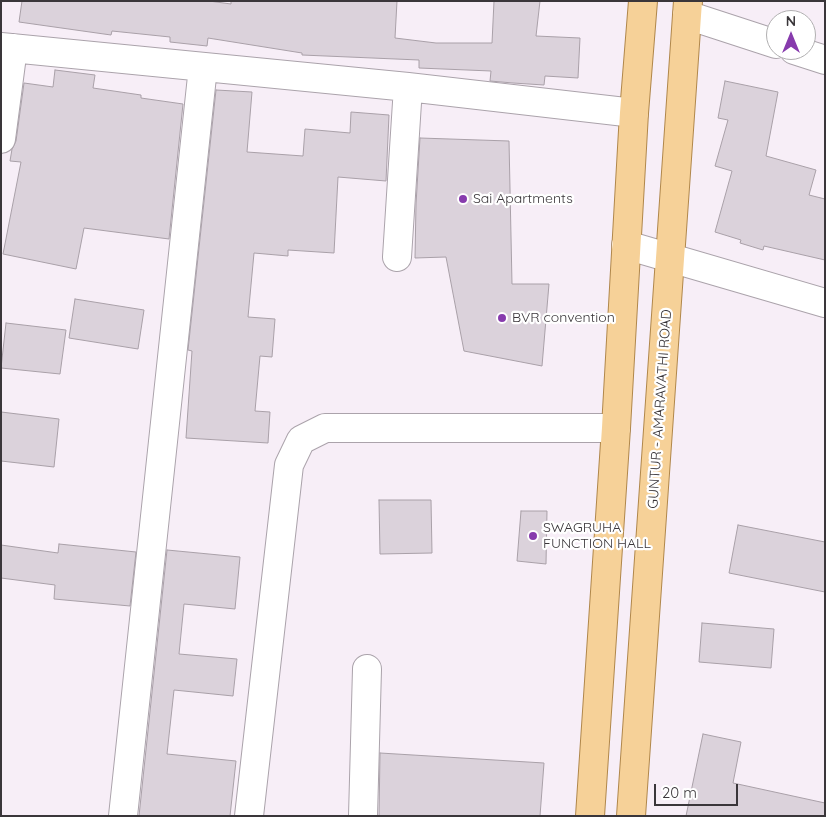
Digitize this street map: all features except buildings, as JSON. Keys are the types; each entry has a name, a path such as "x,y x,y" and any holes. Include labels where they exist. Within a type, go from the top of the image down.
{"main road":[{"path":"590,816 616,428 634,113 643,1"},
{"name":"GUNTUR - AMARAVATHI ROAD","path":"631,816 688,8"}],"street":[{"path":"688,8 766,40"},
{"path":"1,138 7,47 408,87 634,113"},
{"path":"123,816 203,67"},
{"path":"397,257 408,87"},
{"path":"626,245 825,304"},
{"path":"249,816 288,465 300,440 325,428 616,428"},
{"path":"362,816 367,669"}],"place":[{"name":"Sai Apartments","path":"463,199"},
{"name":"BVR convention","path":"502,318"},
{"name":"SWAGRUHA FUNCTION HALL","path":"533,536"}]}
